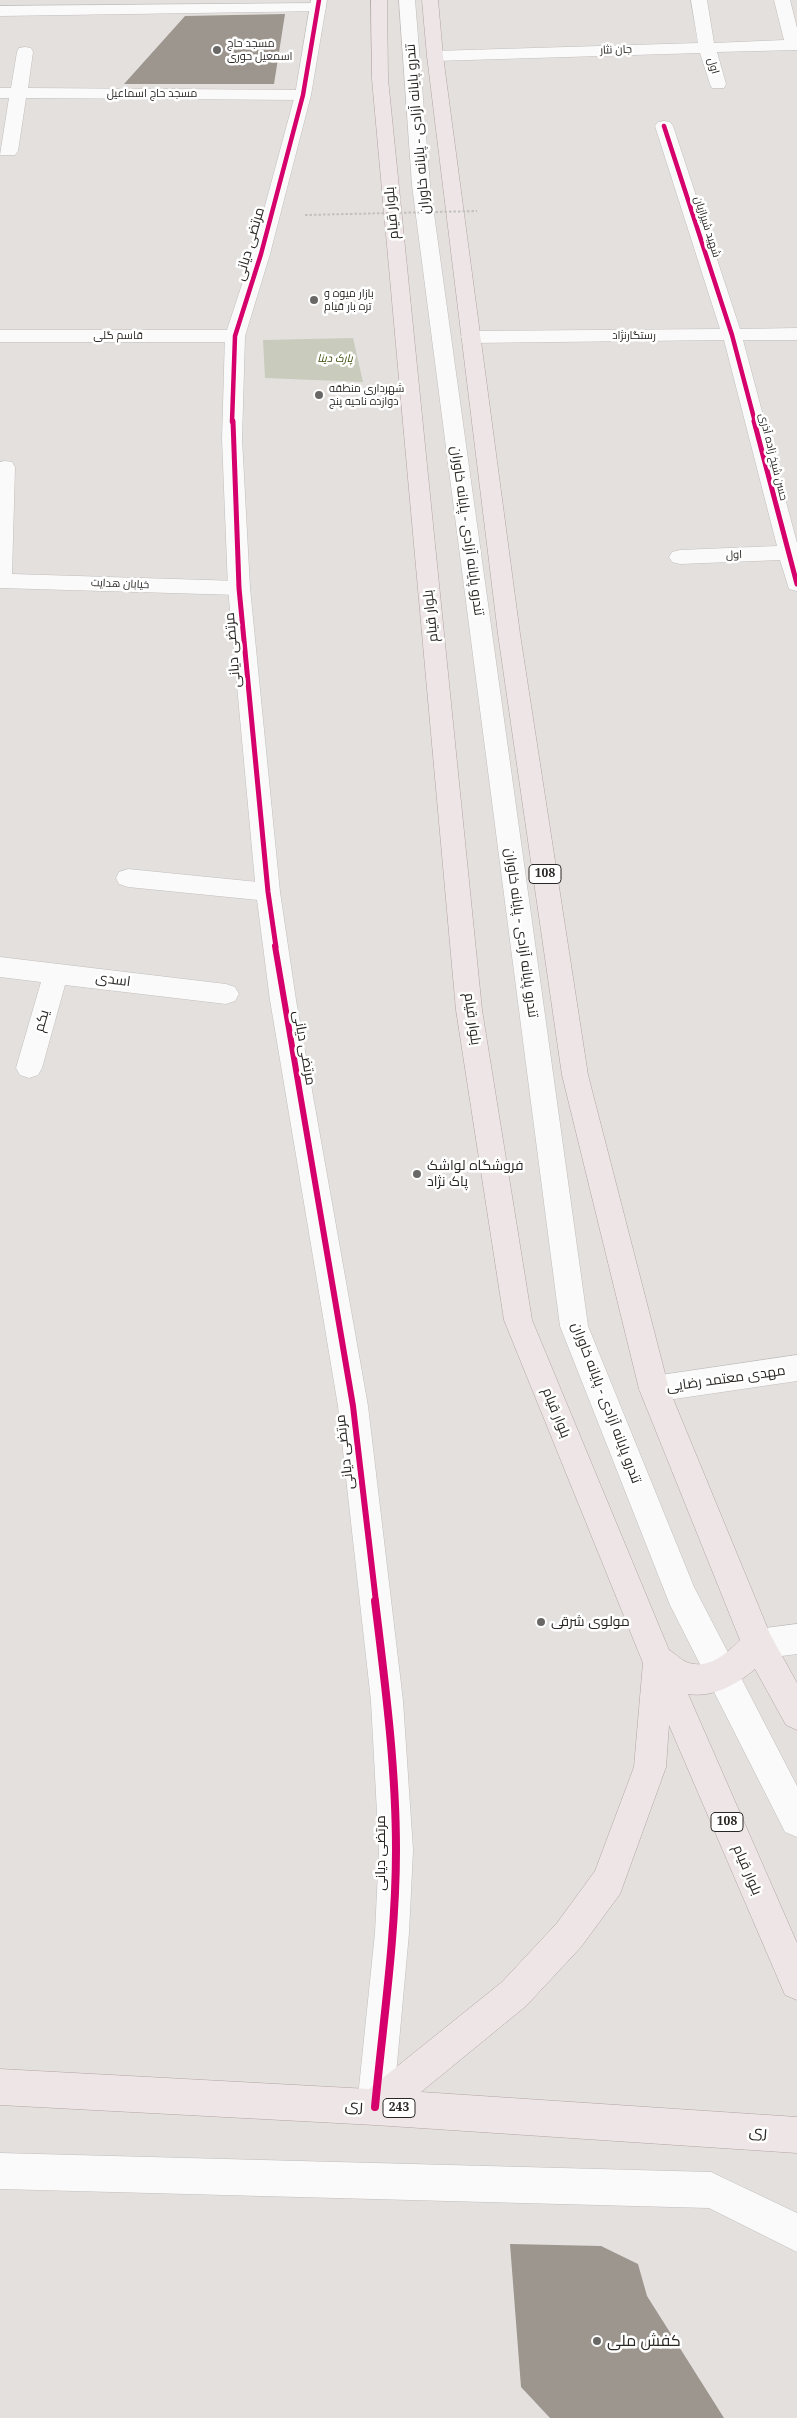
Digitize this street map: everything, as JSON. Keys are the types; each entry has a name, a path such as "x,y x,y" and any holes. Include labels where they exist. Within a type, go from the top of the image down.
{"main road":[{"name":"بلوار قیام","path":"379,0 380,79 469,1010 518,1320 658,1661 797,1983"},
{"name":"108","path":"430,0 435,56 509,634 575,1075 654,1390 758,1644 797,1714"},
{"path":"376,2107 514,1994 569,1935 608,1882 650,1767 658,1661 684,1678 714,1678 737,1665 758,1644"},
{"name":"ری","path":"0,2087 376,2107 797,2134"}],"street":[{"name":"تندرو پایانه آزادی - پایانه خاوران","path":"407,0 421,185 574,1326 681,1595 797,1820"},
{"name":"اول","path":"699,0 707,48 718,84"},
{"path":"782,0 795,45"},
{"path":"0,11 318,4"},
{"name":"مرتضی دیانی","path":"318,4 303,95 261,254 235,336 232,439 239,588 268,892 284,1000 353,1406 386,1701 396,1850 392,1933 376,2107"},
{"name":"جان نثار","path":"435,56 795,45"},
{"path":"0,150 9,150 25,52"},
{"name":"مسجد حاج اسماعیل","path":"0,93 303,95"},
{"name":"شهید شیرازیان","path":"664,126 732,335"},
{"name":"رستگارنژاد","path":"471,337 797,334"},
{"name":"حسن شیخ زاده آذری","path":"732,335 797,584"},
{"name":"قاسم گلی","path":"0,336 235,336"},
{"path":"0,581 6,467"},
{"name":"اول","path":"680,557 788,553"},
{"name":"خیابان‌ هدایت","path":"0,581 239,588"},
{"path":"128,878 268,892"},
{"name":"اسدی","path":"0,966 226,994"},
{"name":"یکم","path":"29,1068 56,974"},
{"name":"مهدی معتمد رضایی","path":"654,1390 797,1368"},
{"path":"758,1644 797,1639"},
{"path":"0,2172 711,2190 797,2233"}],"path":[{"path":"305,215 477,211"}],"green space":[{"name":"پارک دینا","path":"353,338 363,382 265,378 263,340"}],"building":[{"name":"مسجد حاج اسمعیل حوری","path":"285,14 274,84 124,84 185,16"},
{"name":"کفش ملی","path":"510,2244 601,2246 638,2264 647,2296 724,2418 550,2418 521,2387"}],"cycle path":[{"path":"319,0 303,95 261,254 235,336 232,439 239,588 268,892 283,1000 353,1406 387,1701 396,1850 392,1933 375,2107"},
{"path":"664,126 732,335 797,584"}],"place":[{"name":"مسجد حاج اسمعیل حوری","path":"217,50"},
{"name":"بازار میوه و تره بار قیام","path":"314,300"},
{"name":"شهرداری منطقه دوازده ناحیه پنج","path":"319,395"},
{"name":"فروشگاه لواشک پاک نژاد","path":"417,1174"},
{"name":"مولوی شرقی","path":"541,1622"},
{"name":"کفش ملی","path":"597,2341"}]}
